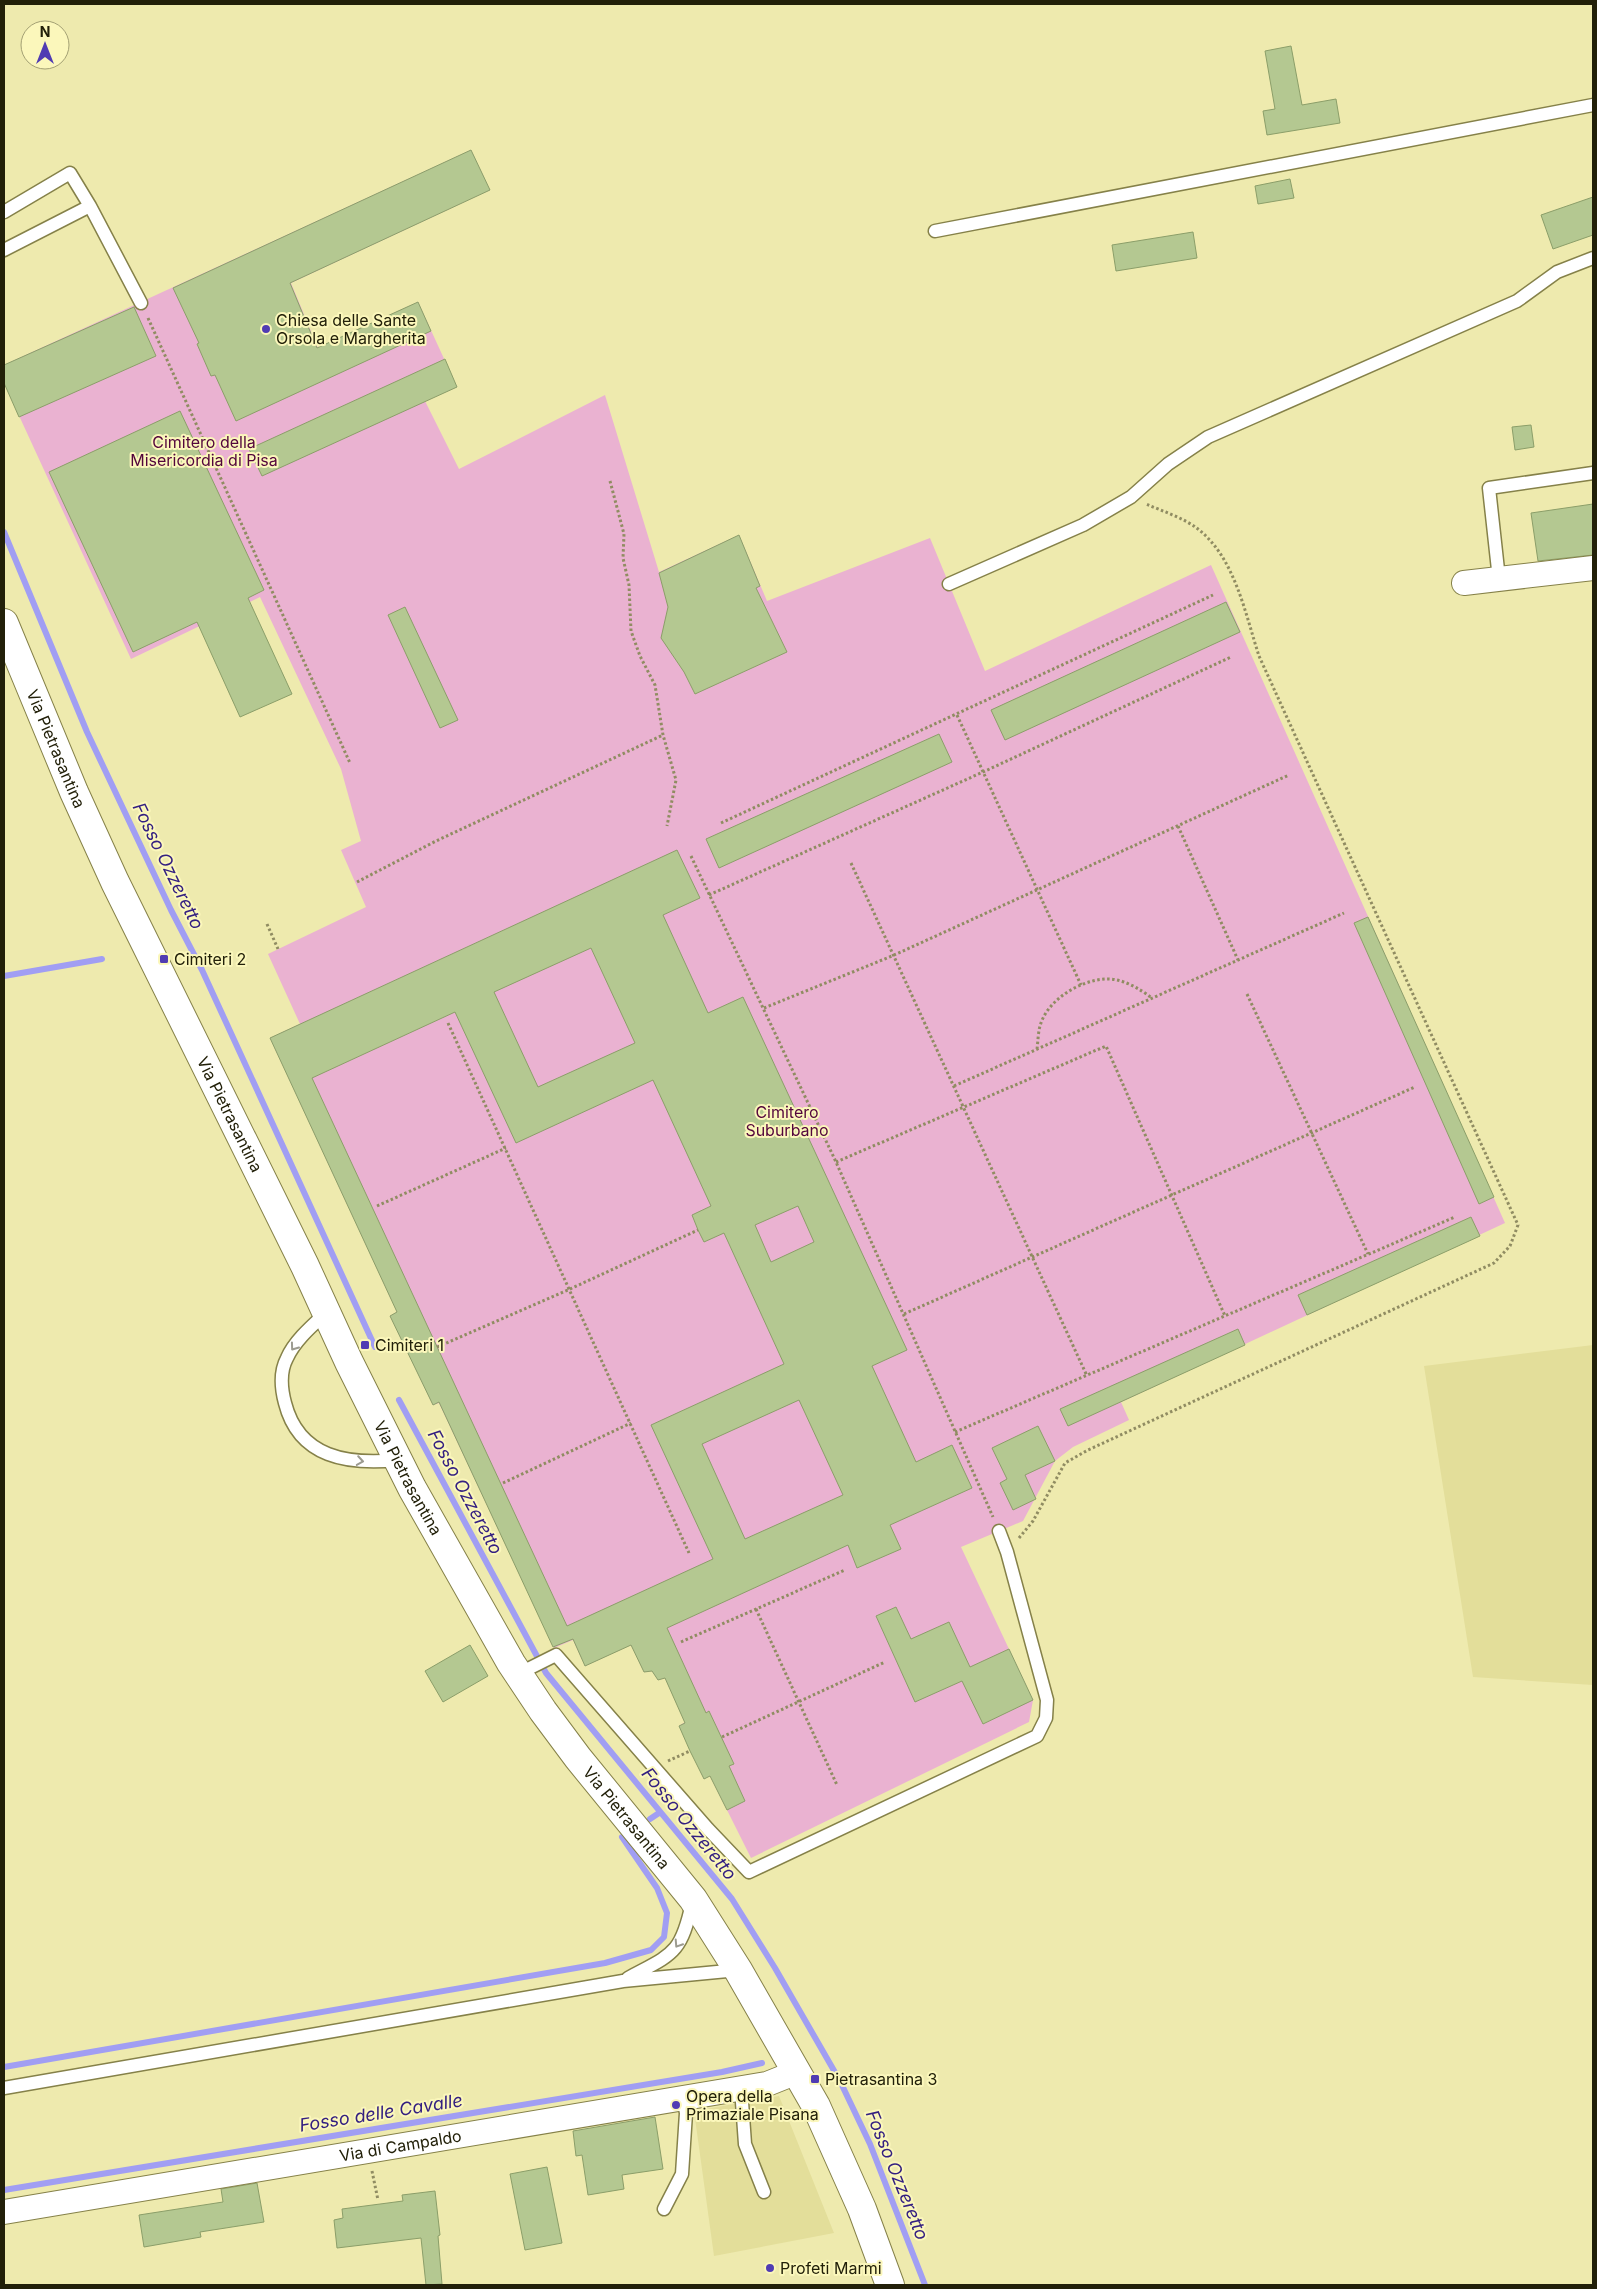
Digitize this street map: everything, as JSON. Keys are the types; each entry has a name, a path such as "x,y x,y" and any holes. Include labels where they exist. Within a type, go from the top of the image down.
{"street":[{"path":"1464,583 1593,568"},
{"name":"Via Pietrasantina","path":"4,623 74,792 115,882 327,1312 349,1362 429,1520 578,1758 694,1898 738,1970 816,2106 862,2209 890,2285"},
{"name":"Via di Campaldo","path":"4,2212 767,2084 797,2072"}],"lane":[{"path":"935,231 1593,105"},
{"path":"4,212 70,173 90,206 141,303"},
{"path":"4,250 90,206"},
{"path":"949,584 1083,525 1131,497 1168,464 1208,437 1517,301 1557,272 1593,258"},
{"path":"1499,579 1489,488 1593,473"},
{"path":"327,1312 294,1345 286,1358 281,1383 288,1414 303,1439 324,1454 366,1463 398,1460"},
{"path":"524,1671 556,1655 749,1872 1037,1736 1046,1718 1047,1700 1007,1552 999,1531"},
{"path":"622,1981 670,1956 686,1930 694,1898"},
{"path":"4,2088 622,1981 738,1970"},
{"path":"741,2088 745,2144 764,2192"},
{"path":"664,2209 682,2174 686,2113 683,2098"}],"path":[{"path":"141,303 350,763"},
{"path":"610,481 624,534 623,558 629,585 631,631 640,656 655,685 663,735 676,780 667,826"},
{"path":"1007,1552 1033,1521 1065,1463 1088,1450 1494,1263 1510,1246 1518,1225 1259,656 1235,584 1216,547 1197,528 1131,497"},
{"path":"721,823 1213,595"},
{"path":"709,895 984,772 1231,657"},
{"path":"957,715 1081,985"},
{"path":"357,882 436,841 663,735"},
{"path":"764,1008 892,956 1289,775"},
{"path":"1178,826 1238,960"},
{"path":"691,856 836,1162 999,1531"},
{"path":"851,863 892,956 964,1106 1087,1376"},
{"path":"954,1086 1344,913"},
{"path":"267,924 278,949"},
{"path":"1037,1049 1040,1026 1046,1012 1059,997 1081,985 1106,979 1139,988 1153,998"},
{"path":"1247,994 1368,1254"},
{"path":"448,1023 689,1553"},
{"path":"836,1162 1106,1046 1173,1193 1225,1316"},
{"path":"904,1314 1415,1087"},
{"path":"377,1206 506,1148"},
{"path":"955,1432 1455,1217"},
{"path":"437,1347 698,1230"},
{"path":"503,1483 631,1423"},
{"path":"681,1642 845,1570"},
{"path":"756,1610 837,1785"},
{"path":"722,1737 885,1662"},
{"path":"655,1767 690,1751"},
{"path":"369,2150 378,2200"}],"shaded area":[{"path":"1593,1345 1593,1685 1473,1677 1424,1366"},
{"path":"779,2096 834,2233 714,2256 694,2111"}],"green space":[{"name":"Cimitero Suburbano","path":"471,150 490,190 291,283 318,348 418,302 457,387 425,401 459,469 605,395 659,572 739,535 767,601 930,538 985,671 1211,565 1505,1223 1121,1402 1129,1420 1073,1447 1055,1461 1023,1521 961,1547 1033,1700 1029,1722 751,1858 710,1776 704,1779 679,1726 685,1722 665,1678 658,1680 652,1671 644,1672 631,1645 585,1666 573,1640 554,1648 439,1403 433,1405 390,1316 397,1312 270,1038 300,1024 268,954 366,907 341,850 361,841 341,769 260,597 131,659 4,383 4,365"}],"building":[{"path":"1291,46 1302,105 1336,99 1340,123 1267,135 1263,111 1275,109 1265,51"},
{"path":"471,150 490,190 290,283 317,348 418,302 431,331 236,421 215,375 211,376 197,344 199,343 173,288"},
{"path":"1290,179 1294,198 1258,204 1255,186"},
{"path":"1593,197 1593,235 1553,249 1541,215"},
{"path":"1193,232 1197,258 1116,271 1112,245"},
{"path":"134,307 156,356 19,417 4,383 4,365"},
{"path":"445,359 457,387 262,476 249,449"},
{"path":"180,411 264,590 248,598 292,694 240,717 197,622 133,652 49,472"},
{"path":"1531,425 1534,447 1515,450 1512,427"},
{"path":"1593,504 1593,555 1538,561 1531,513"},
{"path":"739,535 760,586 756,588 787,652 695,694 684,672 661,638 668,607 659,573"},
{"path":"1226,602 1240,632 1005,740 991,710"},
{"path":"405,607 458,720 440,728 388,615"},
{"path":"939,734 952,762 719,868 706,839"},
{"path":"677,850 700,898 663,915 708,1013 743,997 907,1350 872,1366 916,1462 952,1445 972,1488 890,1525 901,1549 857,1568 848,1545 667,1628 706,1713 709,1711 734,1764 729,1766 745,1801 727,1810 710,1776 704,1779 679,1726 685,1723 665,1678 658,1680 652,1671 644,1672 631,1645 585,1666 573,1639 553,1647 439,1402 433,1405 390,1316 397,1312 270,1038","holes":["591,948 635,1043 538,1087 494,992","455,1012 516,1143 653,1080 711,1206 692,1215 698,1230 704,1242 724,1233 784,1364 651,1425 713,1559 567,1626 312,1078","798,1206 814,1242 771,1262 755,1225","799,1400 843,1495 745,1539 702,1444"]},
{"path":"1368,917 1494,1197 1479,1204 1354,923"},
{"path":"1471,1217 1480,1236 1307,1315 1298,1295"},
{"path":"1238,1329 1245,1345 1068,1426 1060,1409"},
{"path":"1038,1426 1055,1461 1025,1475 1036,1499 1013,1510 1000,1483 1007,1479 992,1448"},
{"path":"896,1607 911,1639 949,1622 970,1667 1009,1649 1033,1700 983,1724 962,1681 915,1702 876,1616"},
{"path":"470,1645 488,1676 443,1702 425,1671"},
{"path":"655,2117 663,2169 622,2175 624,2189 588,2195 582,2155 576,2156 573,2131"},
{"path":"547,2167 562,2243 525,2250 510,2174"},
{"path":"257,2183 264,2222 200,2232 201,2237 144,2247 139,2215 223,2202 221,2189"},
{"path":"435,2191 440,2235 438,2236 442,2284 426,2285 421,2238 337,2248 334,2220 343,2218 342,2209 403,2201 402,2195"}],"waterway":[{"name":"Fosso Ozzeretto","path":"4,532 87,732 171,910 202,970 375,1347"},
{"path":"4,976 102,959"},
{"name":"Fosso Ozzeretto","path":"399,1400 546,1673 732,1899 775,1968 840,2081 870,2144 925,2285"},
{"path":"650,1819 659,1813"},
{"path":"4,2067 605,1963 651,1950 664,1937 667,1913 657,1888 622,1837"},
{"name":"Fosso delle Cavalle","path":"4,2190 722,2072 762,2063"}],"place":[{"name":"Chiesa delle Sante Orsola e Margherita","path":"266,329"},
{"name":"Cimiteri 2","path":"164,959"},
{"name":"Cimiteri 1","path":"365,1345"},
{"name":"Pietrasantina 3","path":"815,2079"},
{"name":"Opera della Primaziale Pisana","path":"676,2105"},
{"name":"Profeti Marmi","path":"770,2268"}],"park label":[{"name":"Cimitero della Misericordia di Pisa","path":"204,451"}]}
